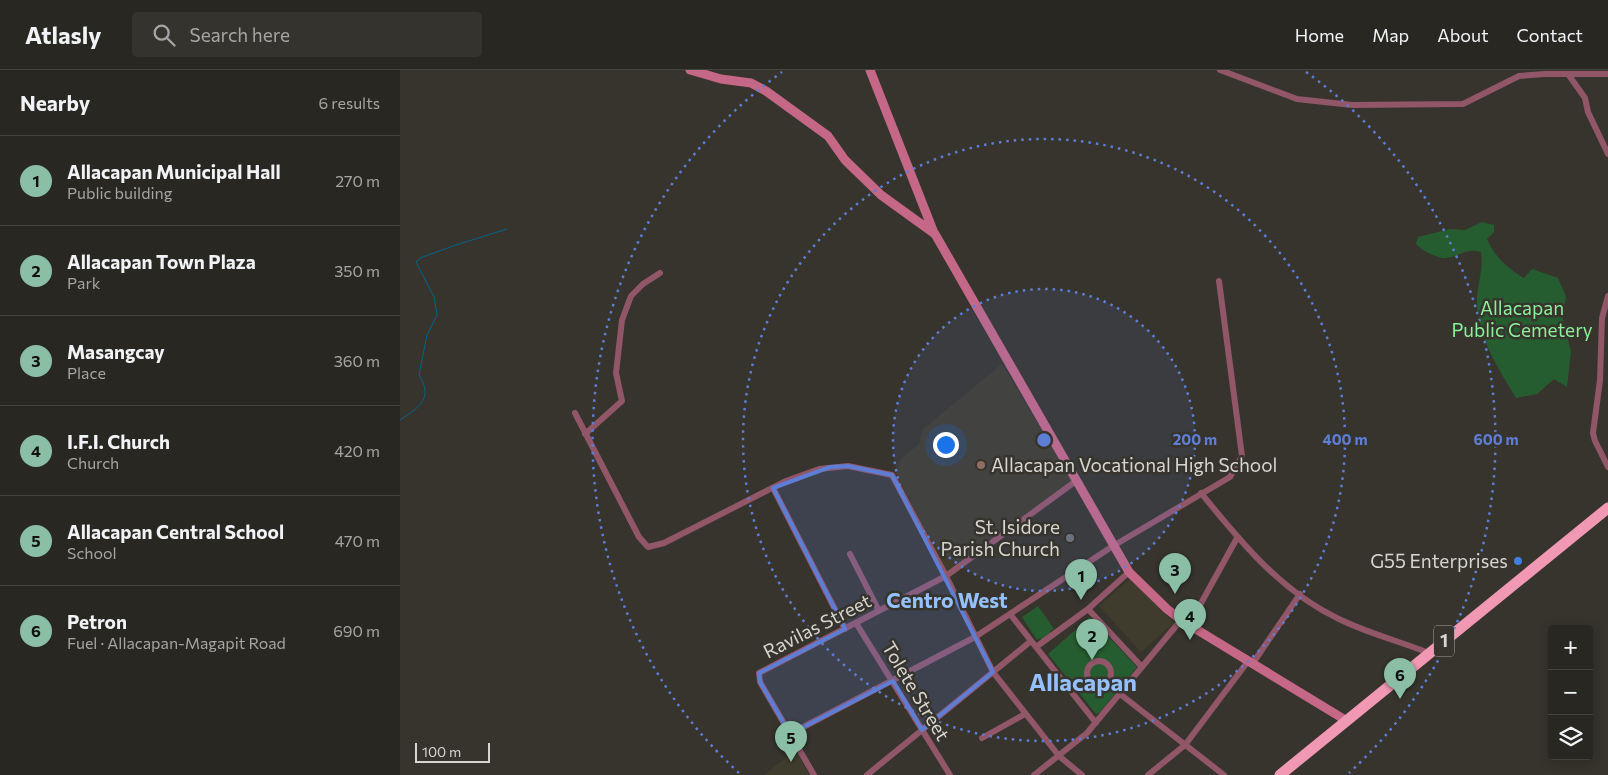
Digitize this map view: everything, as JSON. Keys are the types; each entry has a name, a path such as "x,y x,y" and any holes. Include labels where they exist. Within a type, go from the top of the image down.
{"highway":[{"name":"1","path":"1280,775 1608,508"}],"main road":[{"path":"690,70 721,79 751,83 766,91 828,136 845,160 882,195 935,234"},
{"path":"870,70 935,234 1129,572 1167,609 1185,622 1347,721"}],"street":[{"path":"1220,70 1297,99 1352,105 1463,104 1519,76 1560,72 1568,74 1608,74"},
{"path":"1568,74 1584,98 1588,112 1608,154"},
{"path":"585,434 622,400 616,373 622,320 631,296 643,284 660,273"},
{"path":"814,775 790,734 975,637 1113,546 1230,477 1242,456 1219,281"},
{"path":"1608,296 1602,318 1600,380 1593,433 1608,467"},
{"path":"574,413 639,537 648,547 664,543 774,488 786,480 830,466 848,466 892,476 946,576 993,672 1059,756 1082,775"},
{"name":"Ravilas Street","path":"790,734 762,687 758,676 762,671 946,576 1076,481"},
{"path":"774,488 845,629"},
{"path":"1201,493 1238,538 1271,572 1300,594 1337,618 1429,653"},
{"path":"1034,775 1082,738 1142,666 1185,622 1238,538"},
{"path":"850,554 878,611"},
{"path":"867,775 993,672 1088,609 1129,572"},
{"path":"1148,775 1185,745 1251,662 1300,594"},
{"path":"1088,609 1142,666"},
{"path":"1010,614 1096,723"},
{"name":"Tolete Street","path":"856,623 950,775"},
{"path":"1120,694 1224,775"},
{"path":"982,738 1025,714"}],"highlighted area":[{"path":"848,466 892,475 993,672 922,730 893,681 790,734 760,682 759,673 845,629 773,488 830,467"}],"shaded area":[{"name":"Allacapan Vocational High School","path":"1002,364 1072,480 947,572 895,472 901,459 919,444 923,429"},
{"path":"1132,577 1174,623 1141,652 1099,606"},
{"path":"795,750 810,775 764,775"}],"green space":[{"name":"Allacapan Public Cemetery","path":"1482,222 1494,225 1494,232 1487,239 1502,262 1512,270 1524,278 1532,269 1558,278 1566,296 1563,319 1571,352 1567,387 1554,379 1537,394 1516,398 1490,352 1481,327 1477,301 1482,264 1481,252 1470,251 1453,257 1443,258 1428,253 1416,244 1418,237 1450,229 1465,230"},
{"path":"1038,606 1054,629 1050,631 1052,634 1042,641 1040,638 1037,640 1022,617"},
{"path":"1090,617 1137,667 1100,712 1096,714 1048,654"}],"waterway":[{"path":"400,420 413,411 425,396 425,390 419,375 427,335 437,315 434,297 416,262 420,258 507,229"}],"place":[{"name":"Allacapan Vocational High School","path":"981,465"},
{"name":"St. Isidore Parish Church","path":"1070,538"},
{"name":"G55 Enterprises","path":"1518,561"},
{"name":"Masangcay","path":"1175,594"},
{"name":"Allacapan Municipal Hall","path":"1081,600"},
{"name":"I.F.I. Church","path":"1190,640"},
{"name":"Allacapan Town Plaza","path":"1092,660"},
{"name":"Petron","path":"1400,699"},
{"name":"Allacapan Central School","path":"791,762"}],"district":[{"name":"Centro West","path":"947,601"},
{"name":"Allacapan","path":"1083,683"}]}
